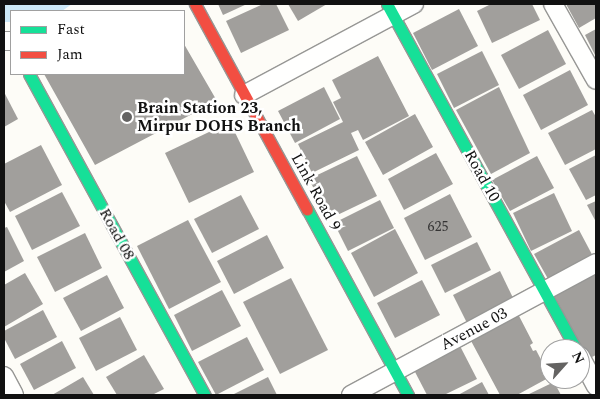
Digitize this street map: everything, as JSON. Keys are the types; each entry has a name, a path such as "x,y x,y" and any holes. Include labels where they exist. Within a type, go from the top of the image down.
{"street":[{"path":"244,95 390,9 414,4"},
{"path":"553,4 596,80"},
{"name":"Road 10","path":"390,9 571,339"},
{"name":"Link Road 9","path":"193,10 244,95 408,395"},
{"name":"Road 08","path":"30,75 204,395"},
{"name":"Avenue 03","path":"351,395 596,263"},
{"path":"590,375 596,386"},
{"path":"4,376 14,395"}],"water":[{"path":"4,4 72,4 63,10 10,10 10,22 4,22"}],"building":[{"path":"218,4 247,4 223,15"},
{"path":"263,4 276,4 289,30 241,53 226,21"},
{"path":"288,4 327,4 298,21"},
{"path":"491,4 532,4 540,20 492,43 477,11"},
{"path":"566,4 596,4 596,18 579,28"},
{"path":"459,9 478,46 432,70 413,33"},
{"path":"596,29 596,57 585,35"},
{"path":"548,30 566,64 519,89 501,55"},
{"name":"Brain Station 23, Mirpur DOHS Branch","path":"185,46 217,101 95,165 45,75 185,75"},
{"path":"482,51 499,85 454,108 437,74"},
{"path":"378,56 409,116 363,140 358,130 351,133 359,150 312,173 298,144 343,122 333,102 341,98 332,80"},
{"path":"570,70 588,105 541,130 523,95"},
{"path":"324,87 340,119 295,143 278,111"},
{"path":"499,87 530,153 491,174 456,110"},
{"path":"4,92 18,119 4,127"},
{"path":"592,110 596,117 596,149 565,165 548,133"},
{"path":"415,114 433,147 383,175 365,142"},
{"path":"230,122 254,172 189,203 165,153"},
{"path":"41,145 62,185 10,212 4,201 4,164"},
{"path":"436,153 453,184 404,210 388,179"},
{"path":"596,155 596,195 586,200 569,169"},
{"path":"357,156 377,196 329,219 309,179"},
{"path":"537,156 554,188 510,211 492,180"},
{"path":"62,192 80,226 32,250 15,216"},
{"path":"554,193 572,231 531,251 513,213"},
{"path":"450,194 472,237 425,260 404,218"},
{"path":"241,195 259,229 212,253 194,219"},
{"path":"380,200 394,228 348,251 334,223"},
{"path":"596,201 596,222 587,205"},
{"path":"188,220 221,282 169,309 137,246"},
{"path":"7,227 24,261 4,272 4,228"},
{"path":"395,229 418,273 374,297 351,253"},
{"path":"579,230 596,262 552,286 534,254"},
{"path":"85,233 102,268 55,292 37,257"},
{"path":"267,235 284,268 234,294 217,261"},
{"path":"477,242 491,270 445,293 431,265"},
{"path":"500,271 514,300 467,323 453,295"},
{"path":"596,271 596,355 590,358 590,339 577,339 553,293"},
{"path":"25,273 43,304 4,327 4,285"},
{"path":"107,275 124,308 81,331 63,298"},
{"path":"291,278 328,350 280,374 243,302"},
{"path":"422,280 440,315 395,338 377,303"},
{"path":"222,290 241,326 192,351 174,315"},
{"path":"43,310 57,337 15,359 4,338 4,331"},
{"path":"518,314 533,343 530,345 533,351 536,350 540,358 540,382 517,395 500,395 470,339"},
{"path":"120,317 137,350 96,371 79,338"},
{"path":"247,337 264,370 216,395 198,362"},
{"path":"62,341 76,368 34,390 20,364"},
{"path":"460,346 477,379 444,395 427,395 414,370"},
{"path":"144,355 164,389 152,395 117,395 106,377"},
{"path":"83,377 94,395 52,395"},
{"path":"268,377 277,395 232,395"},
{"path":"482,382 489,395 458,395"},
{"path":"540,389 558,389 561,395 527,395"}],"traffic: fast":[{"path":"387,4 571,339"},
{"path":"30,75 205,395"},
{"path":"307,209 408,395"}],"traffic: jam":[{"path":"195,4 307,209"}],"place":[{"name":"Brain Station 23, Mirpur DOHS Branch","path":"127,117"}]}
